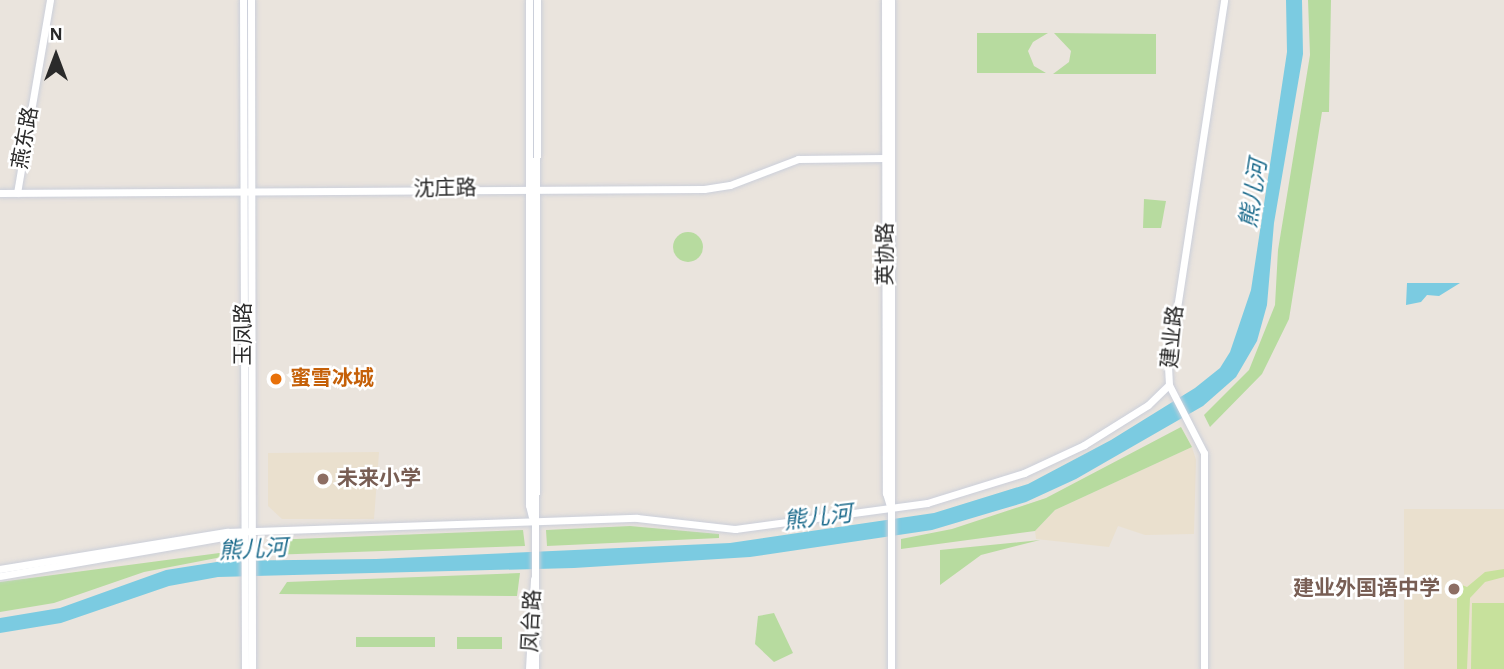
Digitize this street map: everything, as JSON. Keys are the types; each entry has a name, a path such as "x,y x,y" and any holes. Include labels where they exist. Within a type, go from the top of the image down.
{"street":[{"name":"燕东路","path":"17,193 50,0"},
{"name":"玉凤路","path":"243,0 247,191 248,585 245,669"},
{"name":"玉凤路","path":"247,191 251,0"},
{"path":"529,0 533,188"},
{"path":"534,579 534,522 529,505 537,0"},
{"name":"英协路","path":"885,0 886,493 891,511"},
{"name":"英协路","path":"891,0 891,669"},
{"name":"建业路","path":"1204,669 1205,462 1190,421 1169,384 1170,343 1224,0"},
{"name":"沈庄路","path":"0,193 704,189 730,185 799,159 886,158"},
{"path":"0,569 248,533 637,517 736,529 891,511 938,500 1024,473 1104,432 1148,405 1169,384"},
{"path":"0,576 248,533"},
{"name":"凤台路","path":"529,669 534,579"},
{"name":"凤台路","path":"534,579 535,669"},
{"name":"玉凤路","path":"248,585 252,669"}],"shaded area":[{"path":"1192,447 1196,460 1194,534 1145,535 1118,526 1109,547 1036,539 1035,531 1055,510"},
{"name":"未来小学","path":"379,452 374,519 282,519 268,506 268,453"},
{"name":"建业外国语中学","path":"1404,509 1504,509 1504,669 1404,669"}],"green space":[{"path":"1308,0 1331,0 1329,112 1322,112 1289,319 1262,374 1210,427 1204,415 1249,370 1275,305 1278,250 1310,55"},
{"path":"977,33 1048,33 1033,42 1028,51 1034,66 1046,73 977,73"},
{"path":"1054,33 1156,34 1156,74 1053,74 1069,62 1071,51"},
{"path":"1144,199 1166,201 1161,228 1143,228"},
{"path":"688,232 694,233 702,241 702,253 694,261 688,262 682,261 674,253 673,247 674,241 682,233"},
{"path":"1181,427 1192,447 1055,510 1035,531 901,549 901,539 952,529 1046,498"},
{"path":"630,526 719,534 719,538 547,546 546,530"},
{"path":"523,530 525,546 269,555 270,540"},
{"path":"1040,540 981,555 940,585 940,550"},
{"path":"227,552 227,556 144,572 54,603 0,612 0,582"},
{"path":"1504,569 1504,577 1485,582 1470,598 1467,669 1457,669 1457,583 1467,587 1485,572"},
{"path":"520,573 517,596 279,594 287,582"},
{"path":"1472,603 1504,603 1504,669 1471,669"},
{"path":"774,613 793,653 774,662 755,644 758,616"},
{"path":"356,637 435,637 435,647 356,647"},
{"path":"457,637 502,637 502,649 457,649"}],"water":[{"path":"1286,0 1302,0 1303,54 1274,223 1267,305 1257,341 1236,377 1203,406 1076,479 1026,502 932,530 750,557 574,568 218,577 169,586 61,623 0,633 0,618 60,608 166,570 223,561 376,559 730,543 934,513 1028,484 1111,440 1195,388 1220,368 1230,352 1251,290 1287,52"},
{"path":"1407,283 1460,283 1439,296 1427,295 1421,302 1406,305"}],"place":[{"name":"蜜雪冰城","path":"276,379"},
{"name":"未来小学","path":"323,479"},
{"name":"建业外国语中学","path":"1454,589"}],"water label":[{"name":"熊儿河","path":"1255,194"},
{"name":"熊儿河","path":"818,519"},
{"name":"熊儿河","path":"253,551"}]}
